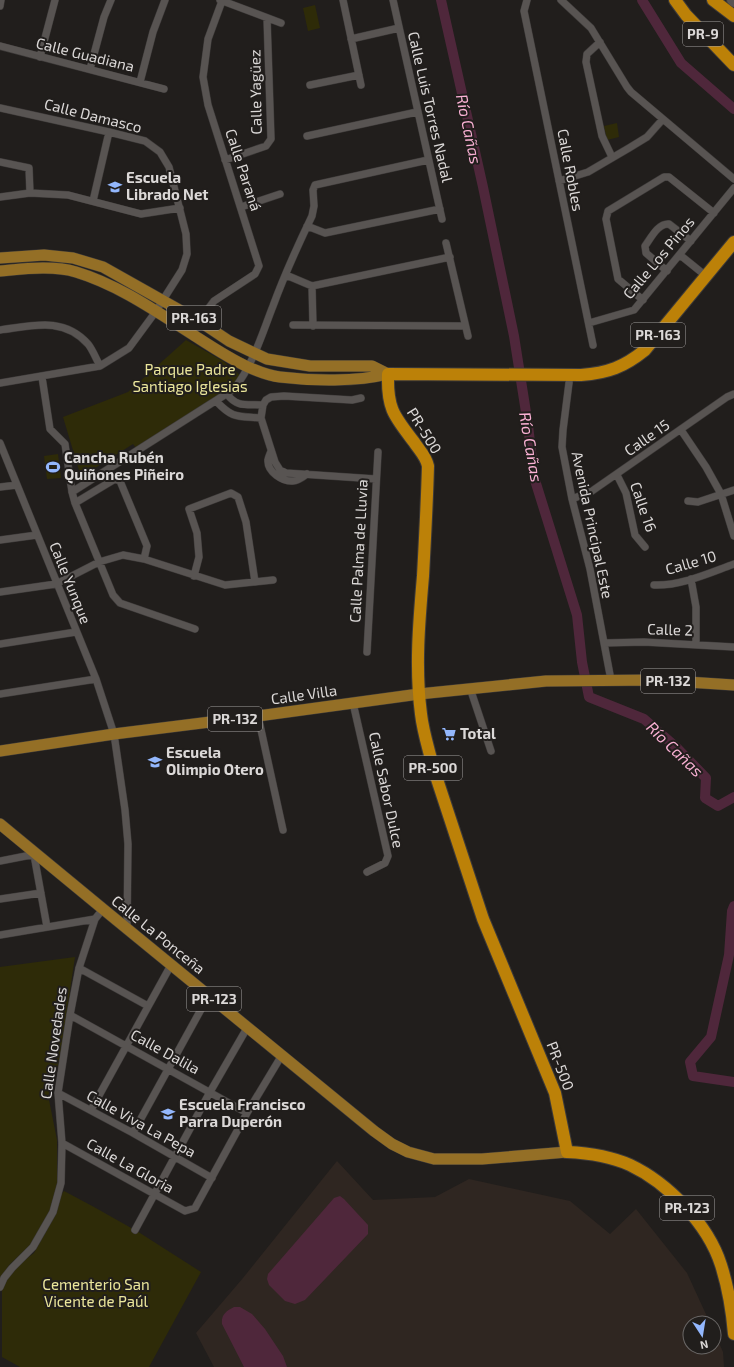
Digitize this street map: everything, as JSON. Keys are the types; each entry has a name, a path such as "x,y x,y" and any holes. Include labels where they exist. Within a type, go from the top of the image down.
{"highway":[{"name":"PR-9","path":"675,0 686,15 734,65"},
{"name":"PR-9","path":"713,0 734,16"},
{"name":"PR-163","path":"388,374 570,375 591,374 619,368 636,358 652,342 734,242"},
{"name":"PR-500","path":"388,374 388,392 391,408 403,428 424,455 428,466 425,544 419,631 419,694 421,715 433,767 483,919 555,1094 567,1152"},
{"name":"PR-123","path":"567,1152 594,1154 630,1165 652,1178 671,1192 690,1211 706,1234 721,1263 730,1297 734,1334"}],"main road":[{"name":"PR-163","path":"0,258 44,255 74,258 103,267 199,321 230,341 251,361 278,368 300,371 316,371 337,366 372,366 388,374"},
{"name":"PR-163","path":"0,271 43,268 74,271 112,286 156,311 201,340 251,361 278,377 355,379 372,378 388,374"},
{"name":"Calle Villa","path":"0,751 114,734 470,688 546,681 606,680"},
{"name":"PR-132","path":"606,680 656,680 734,685"},
{"name":"Calle La Ponceña","path":"0,824 374,1132 392,1144 408,1152 434,1159 482,1159 567,1152"}],"street":[{"path":"0,6 2,0"},
{"path":"40,57 55,0"},
{"path":"90,69 110,0"},
{"path":"140,82 153,32 165,0"},
{"path":"221,0 281,23"},
{"name":"Calle Paraná","path":"199,321 214,301 255,274 259,266 208,105 203,77 208,40 221,0"},
{"path":"343,0 362,86"},
{"name":"Calle Luis Torres Nadal","path":"393,0 442,219"},
{"name":"Calle Robles","path":"527,0 524,11 593,345"},
{"path":"561,0 591,28 631,92 734,179"},
{"name":"Calle Yagüez","path":"226,160 266,146 272,139 268,18"},
{"path":"351,39 399,28"},
{"path":"600,42 588,54 586,62 602,136 612,158"},
{"name":"Calle Guadiana","path":"0,46 164,89"},
{"path":"310,85 359,75"},
{"name":"Calle Damasco","path":"0,108 145,141 160,152 169,168 180,208 186,234 187,254 182,270 156,311 129,348 100,366 0,383"},
{"path":"306,136 417,112"},
{"path":"560,181 588,172 612,158 647,136 663,120"},
{"path":"93,201 109,132"},
{"path":"72,492 234,389 241,380 251,361 280,287 312,216 314,206 312,190 315,185 428,160"},
{"path":"0,162 29,168 30,193"},
{"path":"643,300 618,279 606,219 608,211 664,177 669,176 714,213"},
{"name":"Calle Los Pinos","path":"588,323 634,310 734,188"},
{"path":"0,197 30,193 68,195 141,214 180,208"},
{"path":"241,207 276,198"},
{"path":"307,226 325,233 440,209"},
{"path":"667,271 646,253 645,246 661,226 669,224 691,241"},
{"path":"446,243 468,336"},
{"path":"680,255 706,276"},
{"path":"286,275 312,286 450,257"},
{"path":"312,286 313,326"},
{"path":"0,330 40,324 59,326 72,332 88,345 100,366"},
{"path":"293,325 465,326"},
{"name":"Avenida Principal Este","path":"570,375 562,447 572,499 590,569 604,643 606,680"},
{"path":"42,377 50,428 65,444 75,503 113,595 120,603 195,629"},
{"path":"227,394 237,404 263,405"},
{"name":"Calle 15","path":"572,499 592,491 617,475 727,397 734,394"},
{"path":"361,398 352,400 284,396 271,397 266,400 263,405 261,418 274,462 280,470 286,473 376,479"},
{"path":"216,400 232,415 261,418"},
{"path":"682,430 721,494 734,536"},
{"name":"Calle Yunque","path":"0,443 56,584 96,679 114,734 125,810 128,844 127,929"},
{"name":"Calle Palma de Lluvia","path":"367,652 378,452"},
{"name":"Calle 16","path":"617,475 626,493 635,534 645,546"},
{"path":"75,503 115,479 120,481 147,546 144,559"},
{"path":"0,488 17,485"},
{"path":"688,501 698,502 734,490"},
{"path":"194,576 199,557 197,533 189,509 231,493 238,497 246,522 255,582"},
{"path":"0,540 37,535"},
{"path":"0,592 56,584 99,562 123,555 144,559 225,585 273,580"},
{"name":"Calle 10","path":"654,584 664,585 691,579 734,564"},
{"path":"691,579 696,607 696,644"},
{"path":"0,644 76,632"},
{"name":"Calle 2","path":"604,643 644,642 734,647"},
{"path":"0,694 96,679"},
{"path":"470,688 491,751"},
{"name":"Calle Sabor Dulce","path":"354,703 388,856 385,863 367,872"},
{"path":"258,716 283,830"},
{"path":"0,860 35,854 46,927"},
{"path":"0,899 41,893"},
{"name":"Calle Novedades","path":"0,1287 4,1278 12,1268 33,1247 53,1212 61,1183 62,1143 58,1093 79,968 95,919 103,909"},
{"path":"0,935 95,919"},
{"path":"91,1110 171,965"},
{"path":"79,968 148,1006"},
{"path":"133,1133 209,995"},
{"name":"Calle Dalila","path":"70,1015 247,1113"},
{"path":"134,1230 247,1028"},
{"path":"212,1178 247,1113 282,1055"},
{"name":"Calle Viva La Pepa","path":"58,1093 133,1133 212,1178"},
{"name":"Calle La Gloria","path":"62,1143 185,1211 195,1208 212,1178"}],"shaded area":[{"path":"337,1161 373,1200 435,1197 469,1179 570,1201 610,1234 636,1209 687,1273 706,1315 682,1315 682,1355 722,1355 722,1350 724,1367 214,1367 196,1333 243,1278"},
{"path":"340,1196 368,1225 368,1234 305,1300 295,1304 285,1301 269,1285 267,1279 268,1274 334,1198"},
{"path":"234,1307 240,1307 252,1314 265,1329 283,1356 287,1367 244,1367 222,1324 222,1318"}],"green space":[{"path":"315,5 320,28 308,31 303,8"},
{"path":"617,123 619,137 607,140 604,126"},
{"name":"Parque Padre Santiago Iglesias","path":"186,340 223,361 240,375 233,388 137,449 133,444 81,477 63,417 128,392"},
{"name":"Cancha Rubén Quiñones Piñeiro","path":"58,454 61,478 47,479 44,456"},
{"path":"75,957 60,1056 49,1100 57,1140 57,1183 52,1206 33,1242 9,1265 0,1280 0,967"},
{"name":"Cementerio San Vicente de Paúl","path":"64,1191 140,1233 201,1272 149,1367 20,1367 2,1357 2,1287 13,1269 34,1253 56,1214 61,1195"}],"waterway":[{"name":"Río Cañas","path":"441,0 483,187 514,336 528,425 534,477 577,615 582,662 589,697 644,719 676,747 706,778 705,798 718,806 734,797"},
{"path":"642,0 681,63 734,109"},
{"name":"Río Cañas","path":"734,906 732,911 729,955 711,1037 690,1062 693,1076 734,1082"}],"place":[{"name":"Escuela Librado Net","path":"115,187"},
{"name":"Cancha Rubén Quiñones Piñeiro","path":"53,467"},
{"name":"Total","path":"449,734"},
{"name":"Escuela Olimpio Otero","path":"155,762"},
{"name":"Escuela Francisco Parra Duperón","path":"168,1114"}]}
